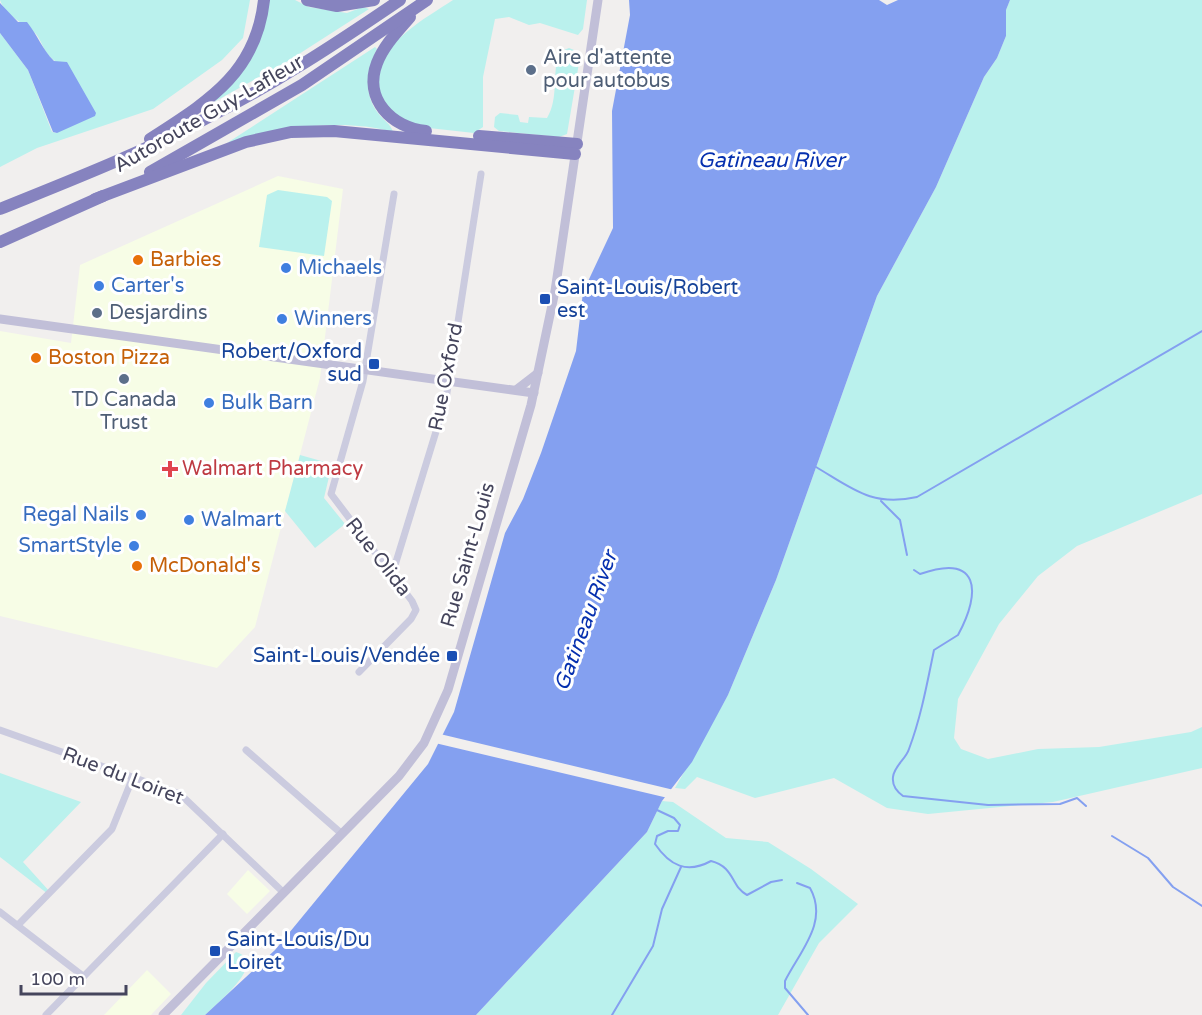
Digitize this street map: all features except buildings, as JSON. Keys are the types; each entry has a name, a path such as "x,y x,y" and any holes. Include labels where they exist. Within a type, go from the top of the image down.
{"highway":[{"path":"117,161 207,101 225,85 241,66 252,45 264,0"},
{"path":"307,0 341,6 374,0"},
{"name":"Autoroute Guy-Lafleur","path":"0,209 117,161 203,120 267,86 400,0"},
{"path":"424,2 387,45 375,70 376,99 392,120 416,130 576,149"},
{"name":"Autoroute Guy-Lafleur","path":"0,242 95,199 181,156 261,109 424,2"},
{"path":"95,199 246,142 300,131 334,131 576,149"}],"main road":[{"name":"Rue Saint-Louis","path":"163,1015 411,761 438,714 455,667 534,393 553,303 598,0"},
{"path":"0,319 534,393"},
{"path":"516,390 538,373"}],"street":[{"name":"Rue Oxford","path":"392,575 442,413 481,174"},
{"path":"364,369 394,194"},
{"name":"Rue Olida","path":"359,672 414,615 415,605 331,494 364,369"},
{"name":"Rue du Loiret","path":"0,730 180,794 284,893"},
{"path":"246,750 342,834"},
{"path":"18,926 112,829 133,777"},
{"path":"46,1015 223,834"},
{"path":"0,912 84,976"}],"shaded area":[{"path":"0,0 250,0 243,38 222,60 153,109 37,148 0,167 0,33 28,70 52,132 57,133 58,63 46,51 38,36 10,14"},
{"path":"267,0 295,0 309,7 347,13 363,7 369,9 288,61 214,102 244,68"},
{"path":"453,0 587,0 583,29 578,35 540,23 529,25 509,17 495,19 483,77 483,127 474,133 411,126 382,104 379,90 380,67 395,43 417,24"},
{"path":"1010,0 1202,0 1202,494 1077,546 1038,576 999,624 958,699 954,738 961,749 988,759 1038,749 1099,747 1191,732 1202,727 1202,768 1053,802 928,814 887,808 834,778 755,798 697,777 685,789 675,788 728,695 776,580 877,296 936,187 984,77 997,58 1006,36 1006,10"},
{"path":"375,47 377,49 369,73 368,90 373,106 393,132 351,125 330,125 288,129 227,143"},
{"path":"569,48 574,50 579,63 567,134 559,137 499,131 494,127 495,117 500,113 518,115 520,122 528,123 529,117 547,118 553,102 559,52"},
{"path":"278,176 343,189 320,378 255,627 217,668 0,616 0,331 71,343 80,265"},
{"path":"278,190 327,197 332,201 324,256 259,247 267,195"},
{"path":"300,455 332,464 324,498 345,524 315,548 285,511"},
{"path":"0,773 81,802 23,862 50,892 48,894 0,857"},
{"path":"662,801 673,802 726,838 768,842 811,869 858,904 819,943 778,1015 476,1015 647,832"},
{"path":"248,870 270,891 247,914 227,894"},
{"path":"236,952 245,957 247,964 237,983 205,1015 181,1015 206,983"},
{"path":"147,970 171,994 151,1015 104,1015"}],"water":[{"name":"Gatineau River","path":"629,0 879,0 887,5 898,0 1010,0 1006,10 1006,36 997,58 984,77 936,187 877,296 776,580 728,695 692,762 662,801 647,832 476,1015 205,1015 275,950 428,764 454,712 505,533 523,499 541,453 576,351 583,292 613,228 612,111 630,15"},
{"path":"0,3 18,22 27,22 54,61 67,62 96,113 95,116 57,133 53,132 28,70 0,33"}],"pier":[{"path":"440,734 674,790 668,798 435,743"}],"waterway":[{"path":"816,467 852,489 875,498 887,500 917,497 1202,331"},
{"path":"881,501 900,520 907,555"},
{"path":"914,570 920,574 954,568 964,572 970,580 972,591 966,619 958,635 934,650 913,737 907,753 894,773 893,783 896,790 903,796 988,805 1060,804 1077,798 1086,806"},
{"path":"657,810 674,818 680,825 678,831 668,831 657,836 655,844 667,858 680,866 694,867 711,861 719,864 729,872 738,887 747,895 771,882 782,880"},
{"path":"1112,836 1148,858 1173,887 1202,906"},
{"path":"612,1015 653,946 662,909 681,867"},
{"path":"797,883 810,888 815,901 816,913 810,936 785,981 785,988 808,1015"}],"place":[{"name":"Aire d'attente pour autobus","path":"531,70"},
{"name":"Barbies","path":"138,260"},
{"name":"Michaels","path":"286,268"},
{"name":"Carter's","path":"99,286"},
{"name":"Saint-Louis/Robert est","path":"545,299"},
{"name":"Desjardins","path":"97,313"},
{"name":"Winners","path":"282,319"},
{"name":"Boston Pizza","path":"36,358"},
{"name":"Robert/Oxford sud","path":"374,364"},
{"name":"TD Canada Trust","path":"124,379"},
{"name":"Bulk Barn","path":"209,403"},
{"name":"Walmart Pharmacy","path":"170,469"},
{"name":"Regal Nails","path":"141,515"},
{"name":"Walmart","path":"189,520"},
{"name":"SmartStyle","path":"134,546"},
{"name":"McDonald's","path":"137,566"},
{"name":"Saint-Louis/Vendée","path":"452,656"},
{"name":"Saint-Louis/Du Loiret","path":"215,951"}]}
